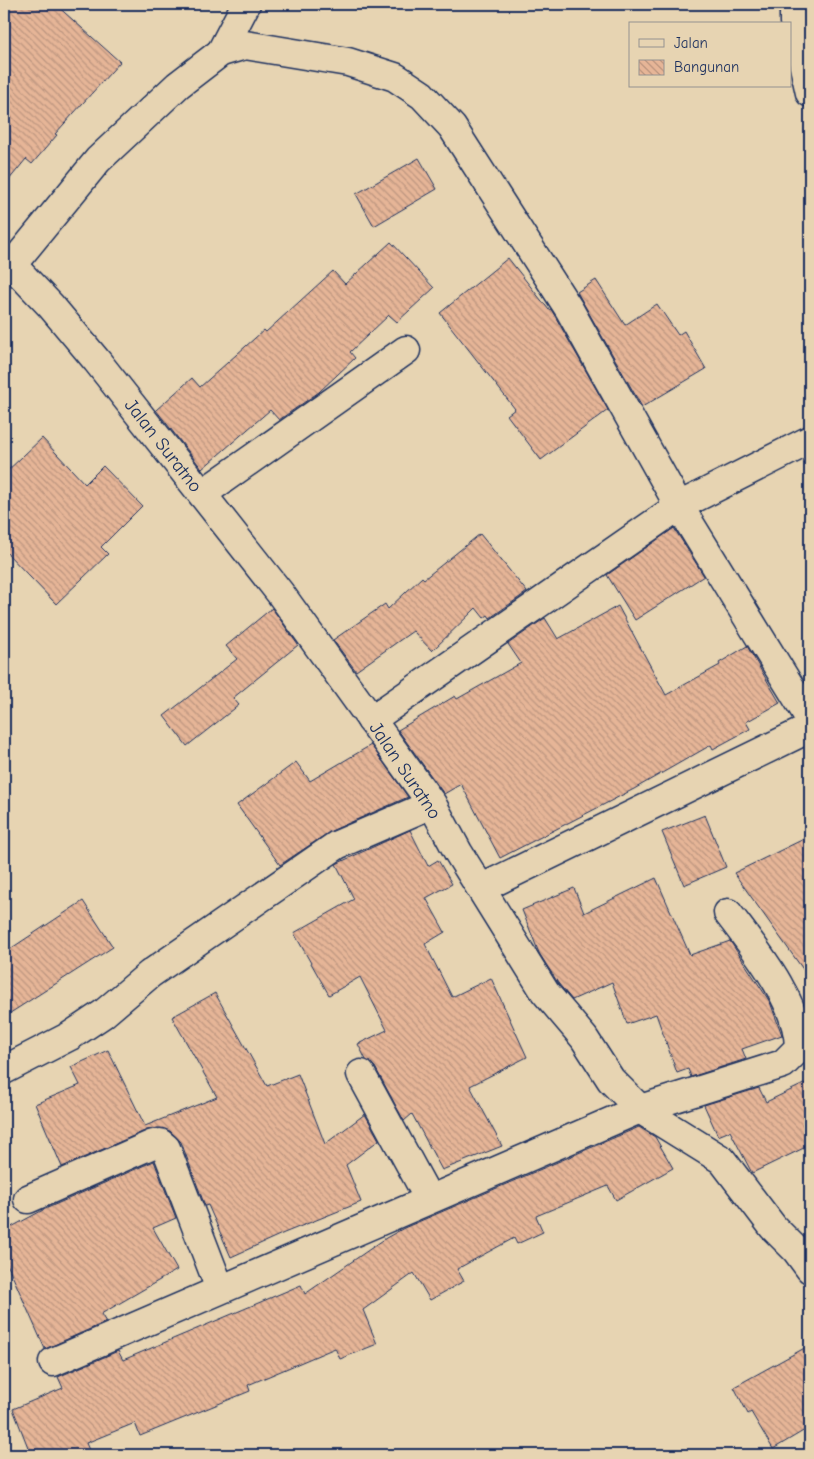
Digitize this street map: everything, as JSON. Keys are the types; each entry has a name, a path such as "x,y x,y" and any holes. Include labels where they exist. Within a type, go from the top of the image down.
{"street":[{"path":"221,52 246,4"},
{"path":"794,4 794,22 810,93"},
{"path":"8,262 98,160 178,85 221,52 245,45 348,62 395,77 422,95 452,127 569,309 680,506 810,719 808,729 482,888"},
{"name":"Jalan Suratno","path":"8,262 57,313 280,593 432,804 458,852 545,992 584,1038 611,1080 640,1109 722,1160 773,1227 805,1254"},
{"path":"202,494 406,350"},
{"path":"371,720 680,506 810,440"},
{"path":"4,1070 70,1036 103,1014 150,974 337,845 432,804"},
{"path":"53,1362 640,1109 782,1064 799,1048 799,1034 773,972 728,913"},
{"path":"361,1074 430,1199"},
{"path":"28,1199 160,1143 166,1148 220,1289"}],"building":[{"path":"4,4 55,4 120,62 55,134 57,135 32,164 26,159 4,186"},
{"path":"419,158 437,189 374,226 356,194"},
{"path":"391,242 434,288 397,322 389,315 350,352 355,358 319,392 279,420 270,410 202,469 156,410 192,378 200,387 264,330 266,332 333,271 345,284"},
{"path":"508,258 549,310 551,309 608,410 541,460 507,415 515,409 440,313"},
{"path":"596,280 625,325 657,304 678,335 684,331 706,369 642,407 577,292"},
{"path":"42,438 85,484 103,466 142,506 101,547 108,554 56,604 4,550 4,474"},
{"path":"674,528 704,576 635,620 607,575"},
{"path":"480,534 527,592 490,618 488,615 484,618 476,608 432,651 413,631 356,671 333,640 385,604 388,609 422,577 424,579"},
{"path":"618,606 666,695 720,665 719,663 747,646 780,703 746,722 750,729 713,749 711,745 634,789 500,858 461,784 444,794 398,730 455,696 457,699 521,663 508,644 545,618 558,639"},
{"path":"272,608 298,645 233,698 239,705 187,746 164,716 237,659 226,646"},
{"path":"371,745 408,797 331,831 280,865 237,805 296,762 310,781"},
{"path":"705,815 726,867 684,885 662,832"},
{"path":"410,830 428,866 438,860 452,884 426,898 445,932 425,944 452,997 491,978 527,1057 470,1086 502,1146 442,1170 412,1114 404,1121 375,1067 366,1060 358,1044 387,1030 360,977 329,995 294,933 354,899 336,864"},
{"path":"810,836 810,979 734,873"},
{"path":"656,878 690,955 730,941 770,1002 782,1035 742,1049 746,1059 691,1077 688,1069 677,1073 656,1014 627,1024 612,982 572,1000 558,983 539,953 522,910 574,888 584,913"},
{"path":"83,901 113,947 4,1017 4,953"},
{"path":"215,993 267,1086 298,1074 325,1144 365,1114 379,1140 346,1165 361,1202 231,1257 208,1205 205,1206 181,1142 170,1131 158,1128 147,1130 62,1167 35,1104 80,1085 71,1067 108,1050 145,1126 217,1097 172,1017"},
{"path":"810,1081 810,1145 752,1173 730,1131 718,1136 704,1105 759,1088 766,1102"},
{"path":"639,1127 655,1137 673,1168 616,1200 608,1186 536,1216 543,1232 517,1244 514,1238 457,1269 464,1281 430,1300 414,1273 363,1310 377,1344 340,1359 335,1348 248,1385 250,1391 140,1436 135,1423 86,1443 91,1455 31,1455 13,1409 63,1388 58,1377 118,1351 123,1360 301,1285 305,1294 386,1238 404,1228"},
{"path":"154,1161 176,1218 153,1228 177,1270 101,1314 106,1322 45,1349 4,1257 4,1231 43,1210"},
{"path":"810,1345 810,1427 773,1449 751,1412 748,1414 734,1387"}]}
